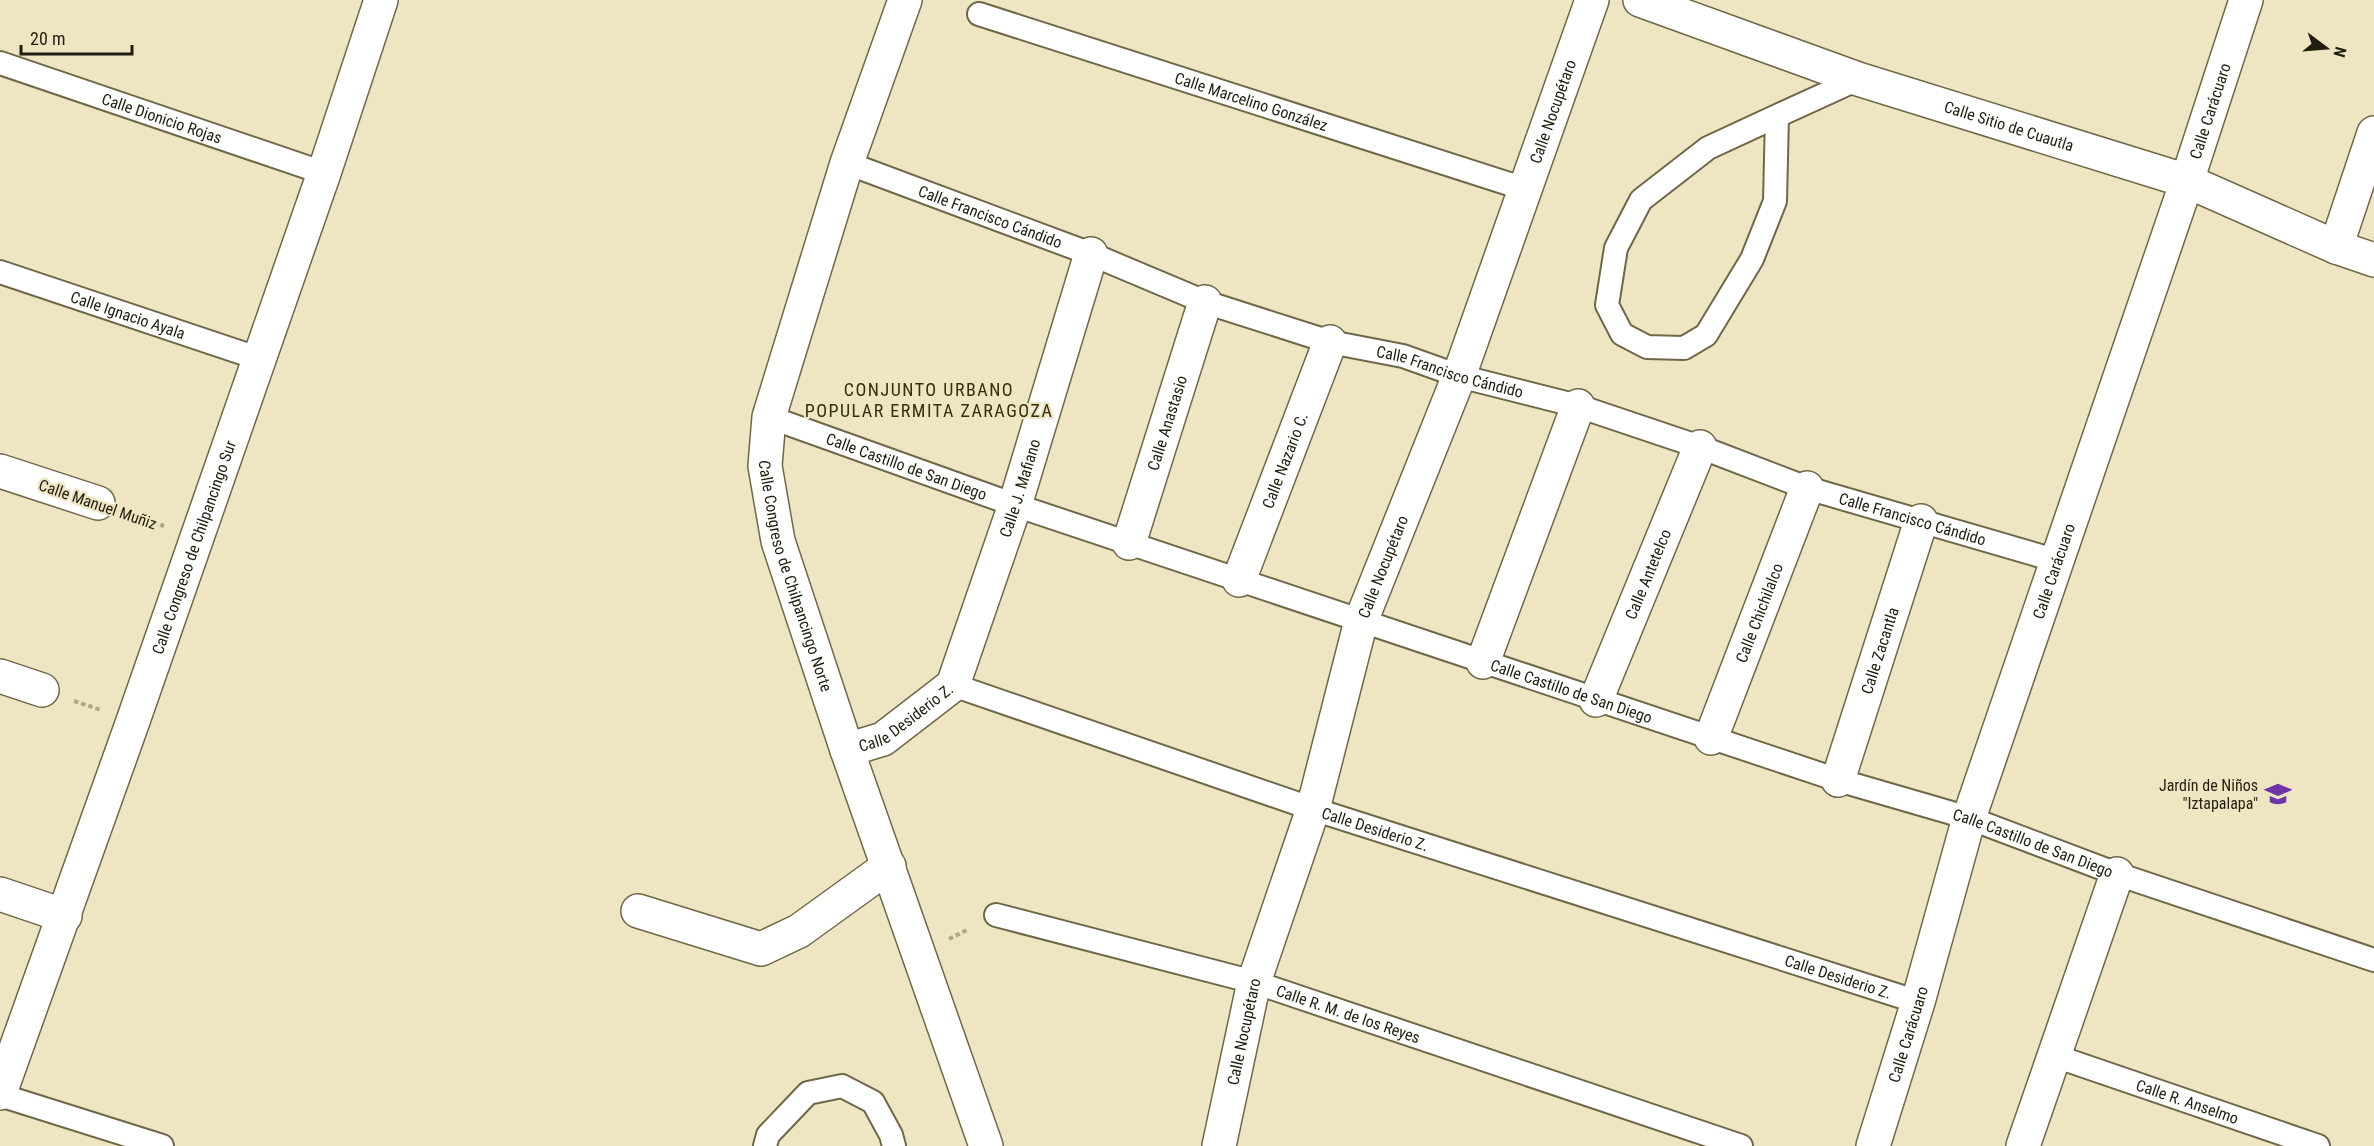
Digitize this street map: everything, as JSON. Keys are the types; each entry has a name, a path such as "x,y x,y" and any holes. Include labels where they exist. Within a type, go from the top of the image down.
{"street":[{"name":"Calle Congreso de Chilpancingo Sur","path":"0,1094 65,916 257,358 324,173 381,0"},
{"name":"Calle Congreso de Chilpancingo Norte","path":"905,0 847,163 769,417 765,466 778,541 847,750 921,954 986,1146"},
{"name":"Calle Nocupétaro","path":"1219,1146 1254,982 1313,809 1361,621 1459,376 1592,0"},
{"name":"Calle Sitio de Cuautla","path":"1640,0 1858,79 2187,181 2336,247 2374,260"},
{"name":"Calle Carácuaro","path":"1873,1146 1918,1002 1969,818 2187,181 2246,0"},
{"path":"2336,247 2374,133"},
{"name":"Calle J. Mafiano","path":"953,685 1015,505 1091,254"},
{"name":"Calle Anastasio","path":"1129,543 1205,302"},
{"name":"Calle Nazario C.","path":"1239,580 1330,342"},
{"path":"1483,662 1578,406"},
{"name":"Calle Antetelco","path":"1596,699 1700,447"},
{"name":"Calle Manuel Muñiz","path":"0,471 98,503"},
{"name":"Calle Chichilalco","path":"1711,738 1807,488"},
{"name":"Calle Zacantla","path":"1838,780 1921,521"},
{"path":"0,676 42,690"},
{"name":"Calle Desiderio Z.","path":"847,750 883,739 953,685"},
{"path":"638,911 761,949 799,931 889,866"},
{"path":"2023,1146 2117,874"},
{"path":"0,894 65,916"}],"lane":[{"name":"Calle Marcelino González","path":"979,14 1525,189"},
{"name":"Calle Dionicio Rojas","path":"0,63 324,173"},
{"path":"1777,116 1775,201 1752,260 1706,335 1684,348 1665,348 1647,347 1622,334 1607,305 1616,248 1641,200 1708,148 1777,116 1858,79"},
{"name":"Calle Francisco Cándido","path":"847,163 1091,254 1205,302 1330,342 1403,357 1459,376 1578,406 1700,447 1807,488 2058,561"},
{"name":"Calle Ignacio Ayala","path":"0,272 257,358"},
{"name":"Calle Castillo de San Diego","path":"769,417 1015,505 1483,662 1838,780 1969,818 2117,874 2374,960"},
{"name":"Calle Desiderio Z.","path":"953,685 1313,809 1918,1002"},
{"name":"Calle R. M. de los Reyes","path":"996,915 1254,982 1741,1146"},
{"name":"Calle R. Anselmo","path":"2055,1056 2318,1146"},
{"path":"765,1146 768,1135 808,1093 842,1086 873,1102 894,1146"},
{"path":"0,1094 162,1146"}],"path":[{"name":"Calle Manuel Muñiz","path":"98,503 196,537"},
{"path":"42,690 133,721"},
{"path":"921,954 996,915"}],"place":[{"name":"Jardín de Niños \"Iztapalapa\"","path":"2278,794"}],"district":[{"name":"CONJUNTO URBANO POPULAR ERMITA ZARAGOZA","path":"929,400"}]}
